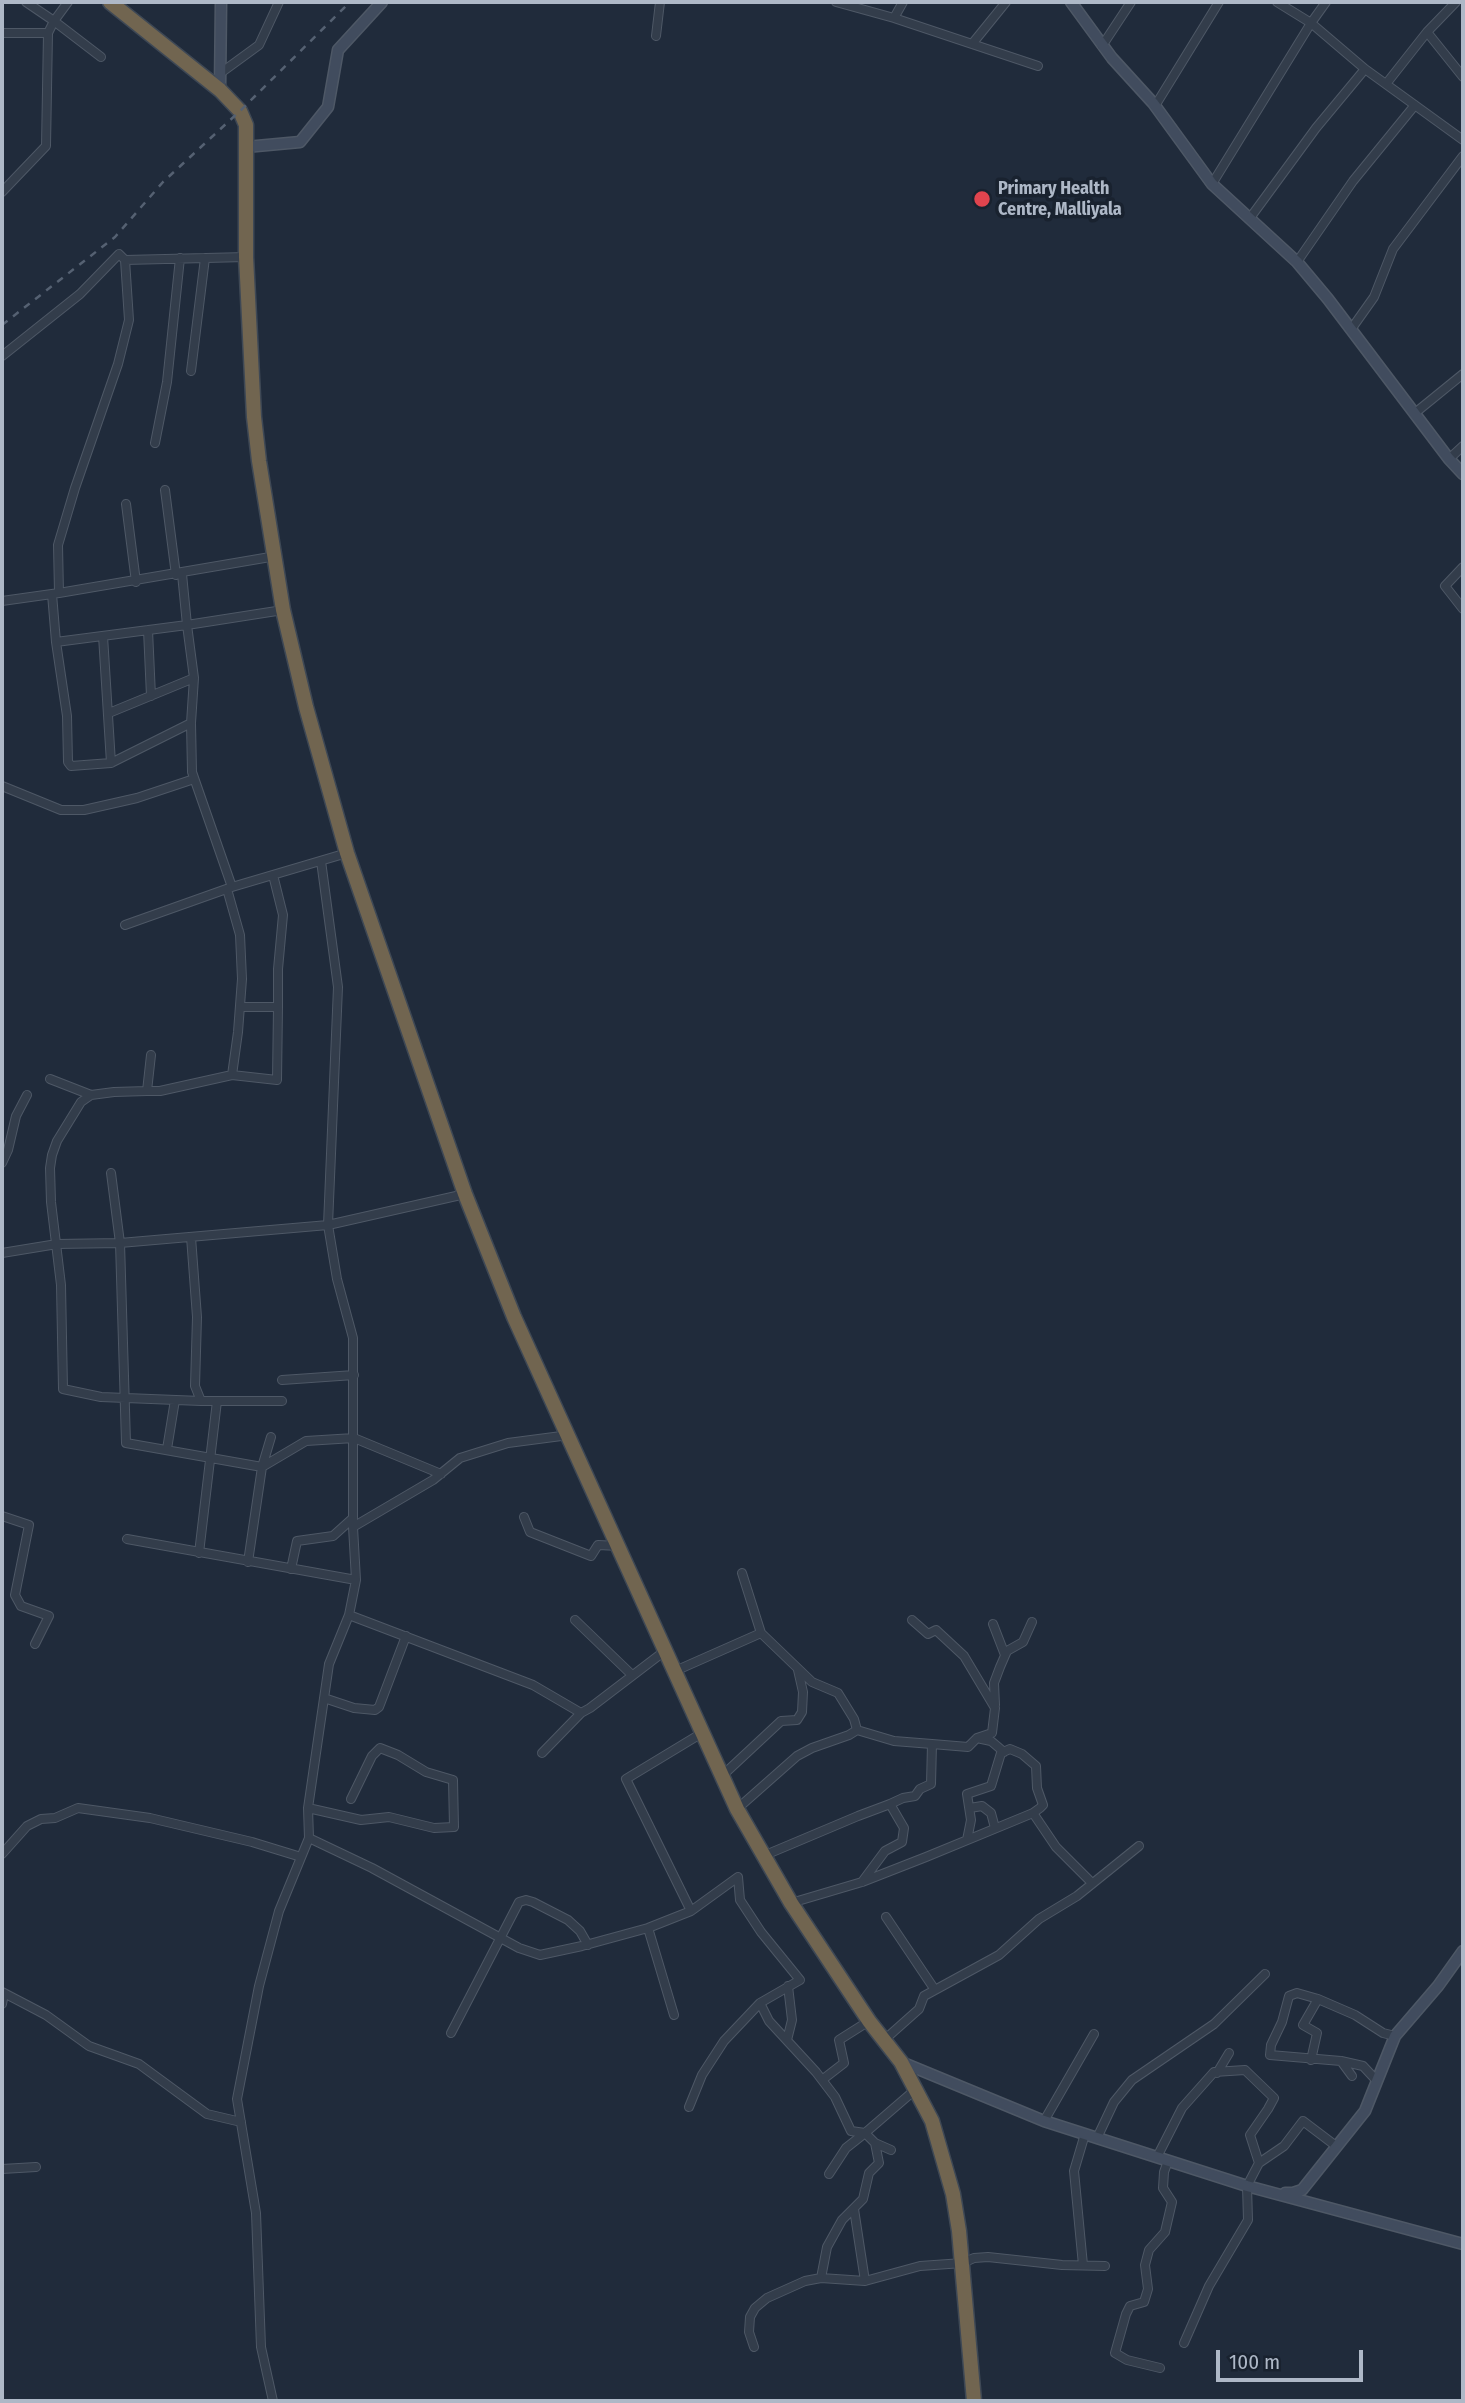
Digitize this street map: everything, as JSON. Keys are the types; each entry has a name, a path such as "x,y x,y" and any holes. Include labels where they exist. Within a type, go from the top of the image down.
{"highway":[{"path":"110,2 220,90 240,111 246,125 246,257 254,417 283,610 306,707 347,853 465,1194 514,1317 737,1809 791,1903 869,2021 901,2062 932,2121 953,2194 963,2263 974,2401"}],"street":[{"path":"26,2 101,57"},
{"path":"2,192 46,146 48,33 68,2"},
{"path":"220,90 222,2"},
{"path":"222,72 259,45 279,2"},
{"path":"246,147 300,142 328,107 338,50 382,2"},
{"path":"656,36 660,2"},
{"path":"836,2 894,18 1038,66"},
{"path":"894,18 903,2"},
{"path":"972,44 1006,2"},
{"path":"1071,2 1102,46 1155,106 1212,184 1297,262 1352,328 1463,474"},
{"path":"1102,46 1131,2"},
{"path":"1155,106 1219,2"},
{"path":"1277,2 1311,23 1365,69 1463,140"},
{"path":"1212,184 1326,2"},
{"path":"1386,84 1427,32 1456,2"},
{"path":"1427,32 1463,77"},
{"path":"2,33 48,33"},
{"path":"1250,218 1316,128 1365,69"},
{"path":"1297,262 1353,181 1415,105"},
{"path":"1352,328 1374,297 1393,250 1463,156"},
{"path":"2,356 80,293 119,254 125,260 129,320 118,364 58,545 55,594 57,642 67,716 69,764 74,767 111,763 191,723"},
{"path":"191,371 205,257"},
{"path":"125,260 246,257"},
{"path":"155,443 167,382 180,258"},
{"path":"1415,413 1463,374"},
{"path":"1449,459 1463,446"},
{"path":"165,489 194,678 192,772 229,888 240,935 242,979 232,1075"},
{"path":"126,504 136,582"},
{"path":"2,601 136,582 276,556"},
{"path":"1463,567 1445,586 1463,609"},
{"path":"57,642 283,610"},
{"path":"148,630 151,696"},
{"path":"103,636 111,763"},
{"path":"108,713 194,678"},
{"path":"2,786 61,810 84,810 194,779"},
{"path":"125,925 229,888 347,853"},
{"path":"273,2401 261,2347 256,2213 237,2099 259,1986 279,1912 309,1838 308,1808 330,1664 349,1615 356,1580 353,1522 353,1338 337,1279 328,1225 338,987 321,861"},
{"path":"273,875 283,915 278,969 277,1080 232,1075 160,1091 91,1095 81,1102 52,1154 51,1202 61,1285 63,1390 101,1397 282,1401"},
{"path":"240,1007 278,1006"},
{"path":"147,1091 151,1055"},
{"path":"50,1079 91,1095"},
{"path":"2,1163 16,1116 27,1094"},
{"path":"111,1173 120,1243 126,1443 262,1467 306,1441 354,1438 441,1474"},
{"path":"2,1253 57,1244 120,1243 328,1225 465,1194"},
{"path":"191,1237 197,1317 195,1386 201,1401"},
{"path":"282,1380 354,1375"},
{"path":"167,1449 175,1400"},
{"path":"199,1553 217,1401"},
{"path":"291,1569 297,1541 333,1536 353,1522 441,1474 460,1458 508,1443 569,1435"},
{"path":"248,1562 262,1467 271,1437"},
{"path":"2,1517 29,1525 15,1595 21,1606 50,1616 35,1644"},
{"path":"524,1517 530,1532 591,1556 598,1545 619,1546"},
{"path":"127,1539 356,1580"},
{"path":"741,1573 761,1633 812,1682 838,1693 854,1719 857,1730"},
{"path":"349,1615 533,1685 581,1713"},
{"path":"575,1620 632,1675"},
{"path":"912,1620 928,1634 936,1630 964,1656 995,1708"},
{"path":"737,1809 797,1756 857,1730 894,1741 968,1747 977,1738 992,1733 994,1683 1007,1651 1023,1642 1032,1622"},
{"path":"993,1624 1005,1655"},
{"path":"675,1671 761,1633"},
{"path":"324,1698 354,1709 375,1710 380,1707 406,1636"},
{"path":"542,1753 581,1713 666,1650"},
{"path":"723,1775 781,1721 797,1720 802,1712 803,1692 798,1670"},
{"path":"691,1911 626,1779 702,1733"},
{"path":"977,1738 991,1741 1004,1752"},
{"path":"763,1856 903,1798 915,1796 920,1789 931,1784 932,1744"},
{"path":"308,1808 361,1820 389,1817 434,1828 454,1827 453,1780 426,1772 398,1755 380,1748 372,1756 351,1799"},
{"path":"791,1903 862,1882 967,1840 1033,1813 1043,1805 1037,1788 1036,1766 1022,1754 1010,1749 1001,1753 991,1786 967,1794 971,1820 967,1840"},
{"path":"862,1882 885,1851 902,1842 904,1828 890,1804"},
{"path":"970,1808 982,1806 991,1813 995,1828"},
{"path":"2,1854 27,1826 78,1808 150,1818 253,1842 301,1857"},
{"path":"1033,1813 1056,1847 1091,1882"},
{"path":"309,1838 372,1868 531,1954 540,1955 649,1928 691,1911 738,1877 740,1900 761,1932 800,1980 760,2003 724,2041 702,2075 689,2107"},
{"path":"883,2041 919,2009 924,1996 999,1955 1039,1919 1076,1896 1139,1846"},
{"path":"451,2034 519,1902 526,1900 568,1920 580,1931 588,1945"},
{"path":"886,1917 935,1990"},
{"path":"649,1928 674,2015"},
{"path":"1273,2193 1302,2190 1365,2111 1395,2036 1438,1986 1463,1951"},
{"path":"1097,2138 1114,2102 1132,2080 1214,2024 1265,1974"},
{"path":"787,2040 792,2020 788,1986"},
{"path":"2,2004 3,1992 46,2015 89,2046 139,2064 208,2114 241,2122"},
{"path":"1377,2081 1363,2066 1341,2061 1270,2056 1271,2045 1282,2022 1289,1996 1297,1993 1318,1999 1361,2019 1382,2033 1395,2036"},
{"path":"1311,2060 1317,2033 1303,2025 1318,1999"},
{"path":"760,2003 769,2021 835,2097 851,2131 865,2133 875,2143 891,2150"},
{"path":"822,2080 844,2063 839,2040 869,2021"},
{"path":"1044,2121 1094,2034"},
{"path":"1160,2368 1127,2360 1115,2353 1130,2306 1144,2302 1148,2289 1145,2265 1149,2250 1165,2232 1172,2202 1163,2188 1163,2159 1182,2108 1216,2073 1229,2053"},
{"path":"1341,2061 1352,2076"},
{"path":"901,2062 1044,2121 1247,2186 1463,2244"},
{"path":"1216,2073 1245,2070 1273,2098 1250,2135 1259,2163"},
{"path":"829,2174 846,2148 916,2089"},
{"path":"1184,2343 1209,2286 1248,2220 1247,2186 1259,2163 1284,2146 1303,2121 1336,2146"},
{"path":"1083,2266 1074,2171 1085,2134"},
{"path":"821,2278 827,2247 842,2220 863,2199 869,2173 879,2163 875,2143"},
{"path":"2,2168 36,2166"},
{"path":"854,2209 865,2281"},
{"path":"754,2347 749,2332 750,2317 755,2308 767,2298 787,2288 821,2278 865,2281 920,2266 963,2263 974,2258 988,2257 1105,2266"}],"railway":[{"path":"2,325 115,237 163,182 240,111 350,2"}],"place":[{"name":"Primary Health Centre, Malliyala","path":"982,199"}]}
